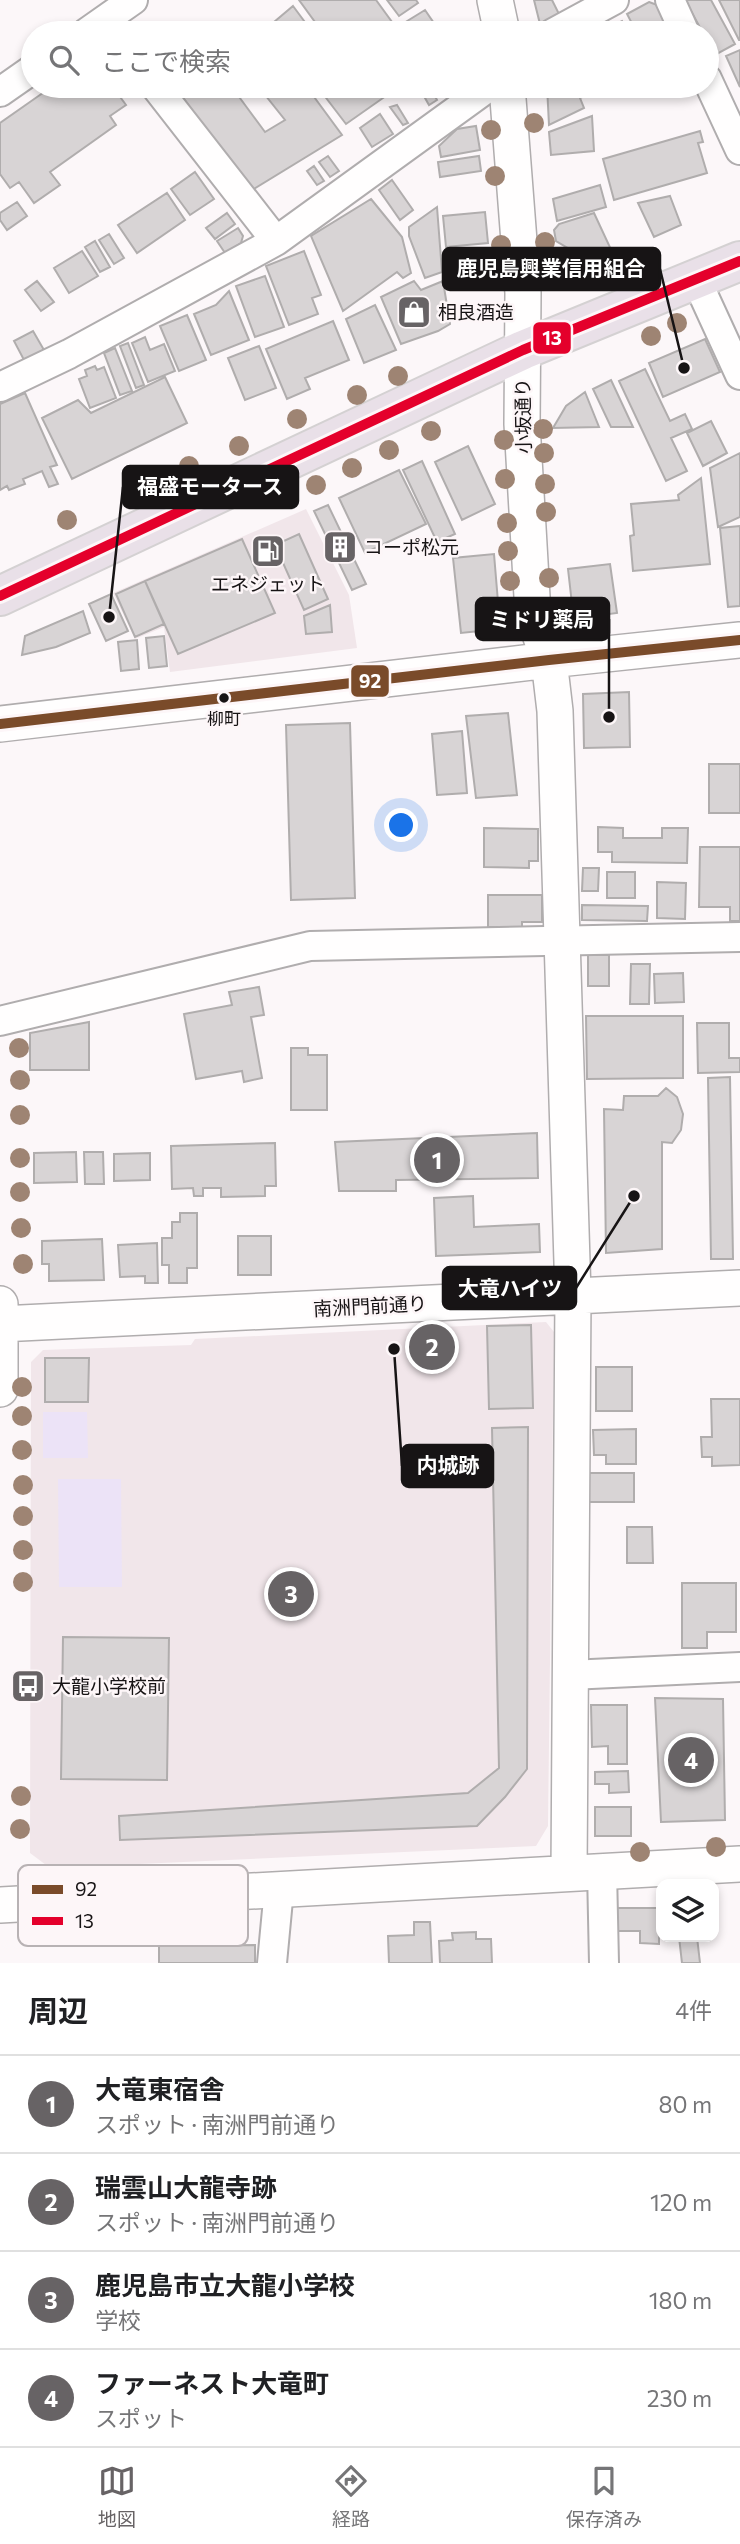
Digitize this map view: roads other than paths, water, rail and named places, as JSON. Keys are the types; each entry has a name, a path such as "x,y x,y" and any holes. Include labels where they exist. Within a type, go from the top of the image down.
{"highway":[{"path":"0,596 523,350 740,261"}],"street":[{"path":"101,21 133,0"},
{"path":"495,0 499,21"},
{"path":"575,21 614,0"},
{"path":"670,0 680,21"},
{"path":"0,92 21,77"},
{"path":"164,98 276,240"},
{"path":"0,387 69,354 276,240 473,98"},
{"name":"小坂通り","path":"508,98 523,293 522,424 533,614 549,660 555,711 573,1295 570,1675 586,1872"},
{"path":"716,98 740,150"},
{"path":"696,279 740,374"},
{"path":"0,724 740,640"},
{"path":"0,1021 310,946 740,937"},
{"name":"南洲門前通り","path":"0,1324 740,1288"},
{"path":"0,1304 0,1389"},
{"path":"570,1675 740,1667"},
{"path":"248,1891 740,1864"},
{"path":"586,1872 604,1963"},
{"path":"272,1963 279,1889"},
{"path":"0,1905 18,1904"}],"place":[{"name":"相良酒造","path":"414,312"},
{"name":"鹿児島興業信用組合","path":"684,368"},
{"name":"コーポ松元","path":"340,547"},
{"name":"エネジェット","path":"268,551"},
{"name":"福盛モータース","path":"109,617"},
{"name":"柳町","path":"224,698"},
{"name":"ミドリ薬局","path":"609,717"},
{"name":"大竜東宿舎","path":"437,1160"},
{"name":"大竜ハイツ","path":"634,1196"},
{"name":"瑞雲山大龍寺跡","path":"432,1347"},
{"name":"内城跡","path":"394,1349"},
{"name":"鹿児島市立大龍小学校","path":"291,1594"},
{"name":"大龍小学校前","path":"28,1686"},
{"name":"ファーネスト大竜町","path":"691,1760"}]}
